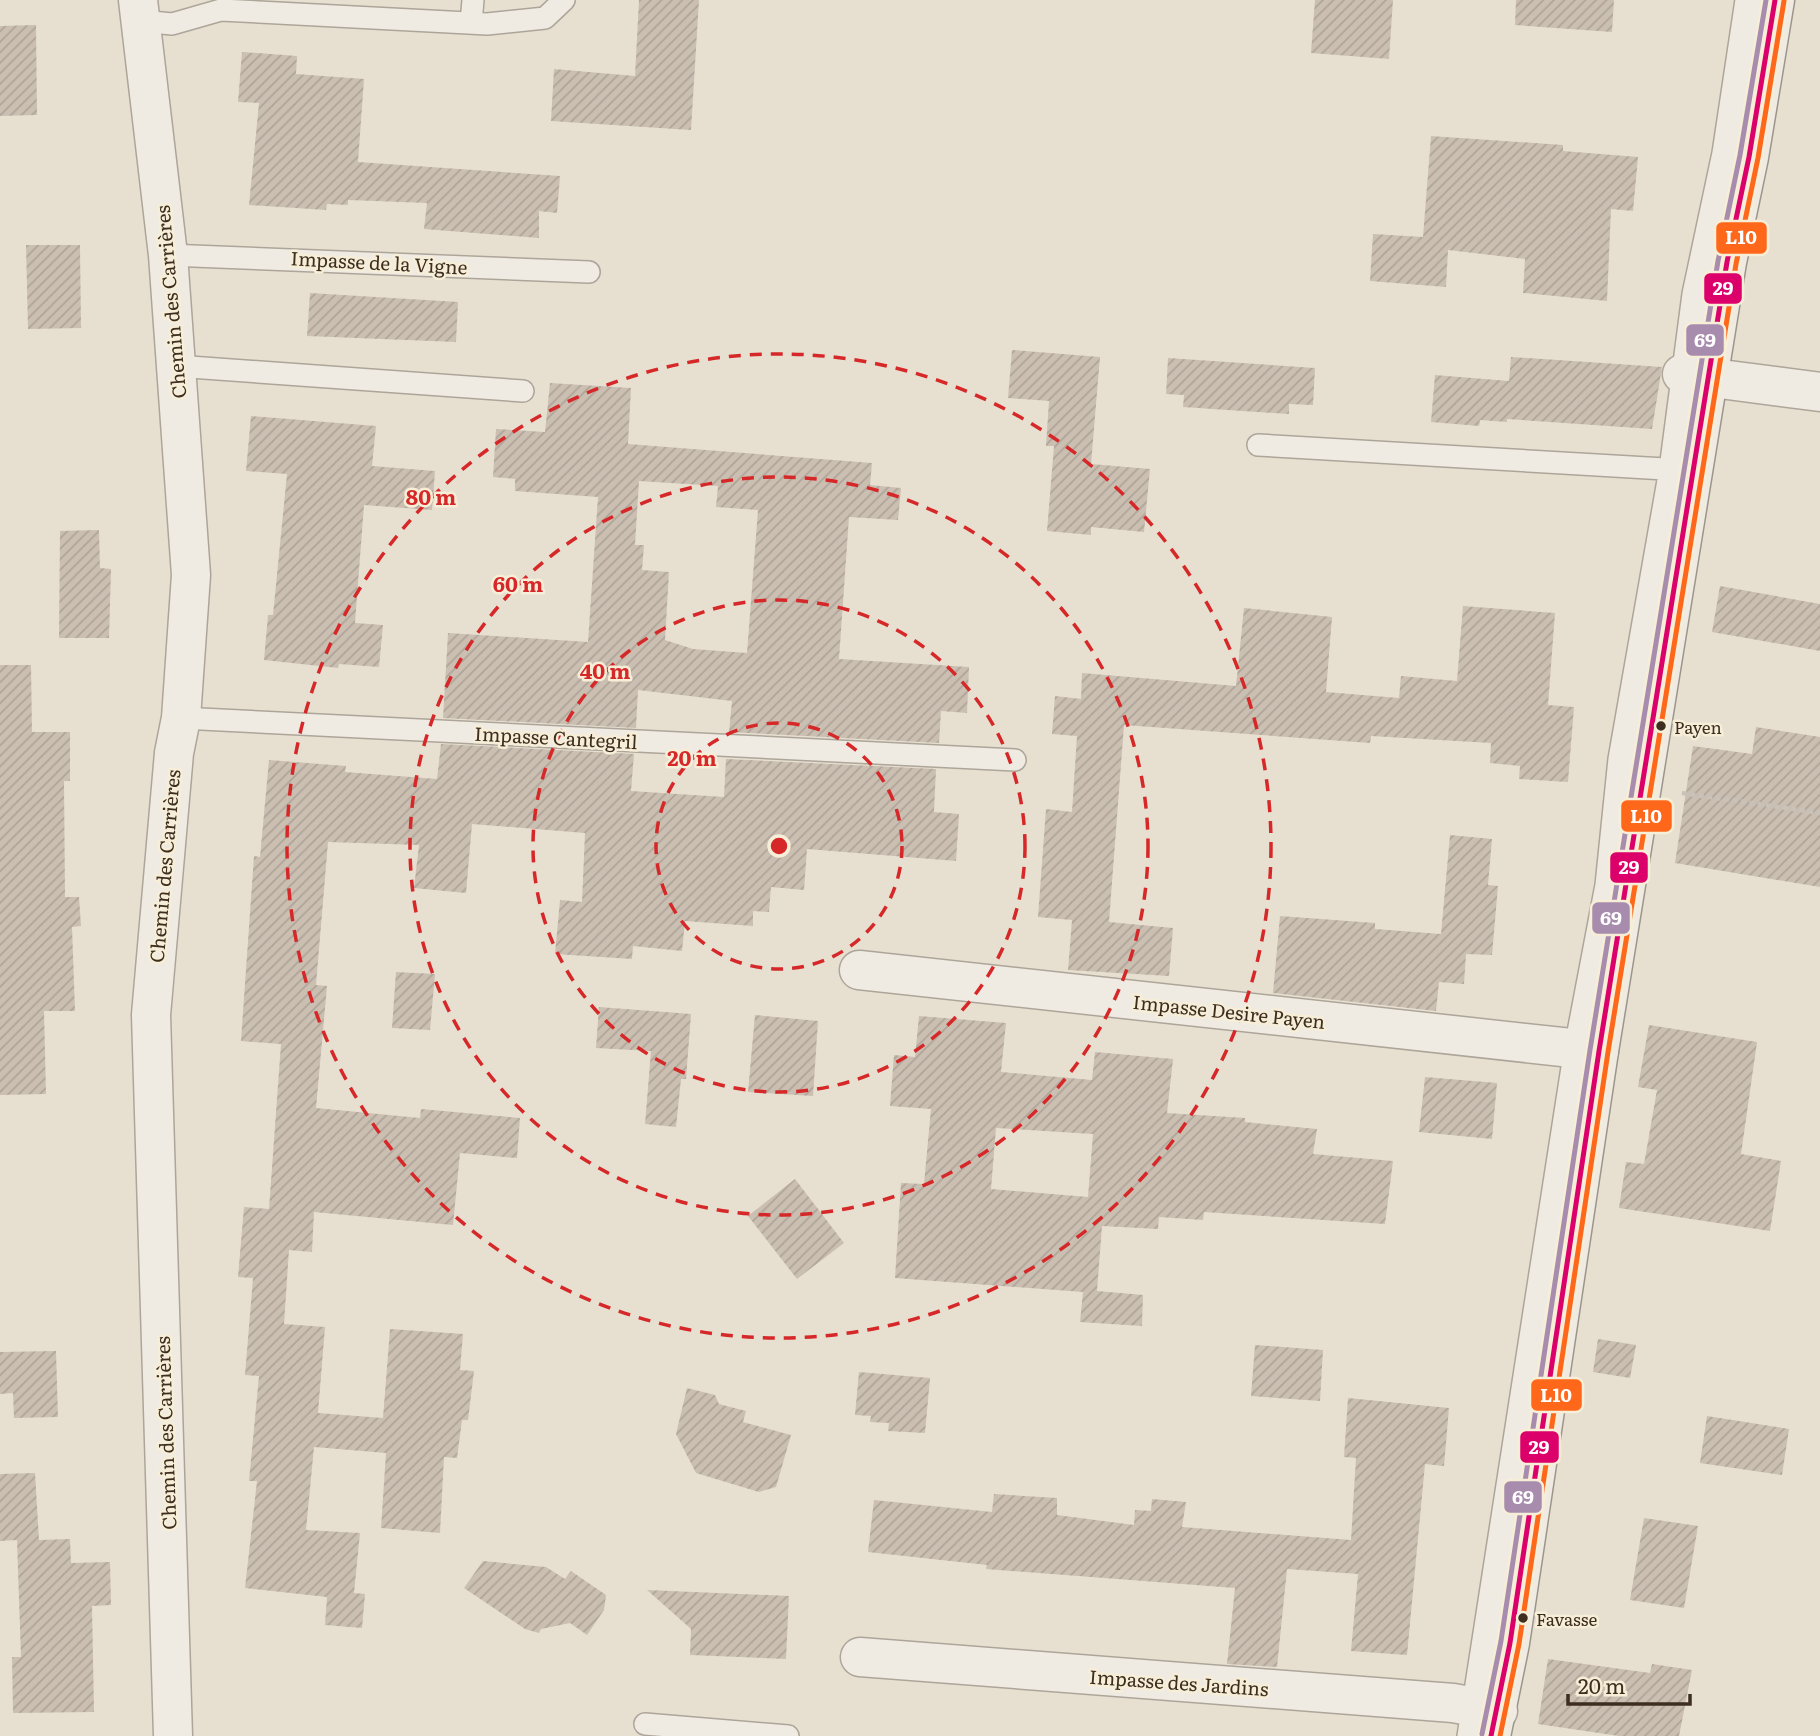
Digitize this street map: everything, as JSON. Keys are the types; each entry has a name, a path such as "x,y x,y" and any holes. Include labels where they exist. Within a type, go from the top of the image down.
{"street":[{"path":"1483,1722 1587,1050 1643,788 1695,376 1775,0"},
{"name":"Chemin des Carrières","path":"139,11 168,255 191,575 181,718 174,753 151,1016 173,1736"},
{"path":"1695,376 1820,392"},
{"name":"Impasse Desire Payen","path":"859,970 1587,1050"},
{"name":"Impasse des Jardins","path":"860,1657 1483,1722"}],"lane":[{"path":"471,23 472,0"},
{"path":"139,11 173,24 221,10 471,23 545,18 564,0"},
{"path":"1695,376 1693,294 1723,153 1746,0"},
{"name":"Impasse de la Vigne","path":"168,255 589,272"},
{"path":"176,366 523,391"},
{"path":"1258,445 1682,470 1619,759 1587,1050"},
{"name":"Impasse Cantegril","path":"181,718 1015,760"},
{"path":"645,1724 788,1736"}],"path":[{"path":"1643,788 1820,813"}],"building":[{"path":"639,0 699,0 691,130 551,121 554,69 635,76"},
{"path":"1315,0 1393,0 1389,59 1311,53"},
{"path":"1516,0 1614,0 1612,32 1515,25"},
{"path":"36,25 37,115 0,116 0,26"},
{"path":"242,52 297,56 296,74 364,79 358,162 560,176 557,213 539,211 539,238 424,229 427,203 348,200 348,205 327,204 326,210 249,205 259,103 238,102"},
{"path":"1431,136 1563,145 1563,151 1638,157 1633,211 1611,209 1607,301 1523,293 1525,259 1448,250 1446,287 1370,281 1373,234 1423,237"},
{"path":"26,245 80,245 81,328 28,329"},
{"path":"310,293 458,302 456,342 307,336"},
{"path":"1012,350 1100,357 1091,464 1150,469 1144,532 1091,527 1091,535 1047,531 1054,446 1046,446 1049,401 1008,398"},
{"path":"1511,357 1662,367 1652,429 1507,419 1507,422 1480,420 1479,426 1431,422 1435,375 1509,381"},
{"path":"1168,358 1315,368 1313,405 1289,404 1289,414 1183,407 1184,395 1166,394"},
{"path":"550,383 631,388 628,444 872,463 870,485 901,488 898,520 849,517 839,659 969,667 967,713 941,711 939,743 729,732 732,701 638,690 636,728 443,718 448,633 588,642 598,497 515,491 515,479 493,477 496,429 545,432","holes":["639,481 718,486 716,507 758,510 747,653 693,649 665,640 669,572 642,570 644,545 635,545"]},
{"path":"251,416 376,426 372,466 435,471 432,510 364,505 355,623 383,625 379,667 339,664 338,668 264,660 268,615 273,615 287,474 246,471"},
{"path":"99,530 100,568 111,569 109,638 59,638 60,531"},
{"path":"1720,586 1820,604 1820,651 1712,632"},
{"path":"1463,606 1555,613 1548,705 1574,707 1568,782 1519,779 1520,766 1490,763 1491,743 1371,736 1370,743 1124,725 1109,922 1173,928 1169,976 1068,970 1072,920 1038,917 1046,809 1072,812 1077,736 1052,734 1055,696 1081,699 1082,673 1236,686 1244,608 1332,617 1326,692 1399,698 1401,676 1457,681"},
{"path":"0,665 31,665 32,732 70,732 70,781 64,781 65,897 79,897 81,926 72,927 75,1011 44,1011 46,1094 0,1095"},
{"path":"1756,727 1820,737 1820,887 1675,863 1693,746 1752,754"},
{"path":"441,744 634,754 631,791 724,797 726,759 936,769 934,812 959,814 956,861 807,849 804,890 771,887 769,912 753,911 753,926 685,921 682,951 633,946 632,959 555,954 560,900 582,902 585,833 472,824 466,893 414,888 419,845 328,842 316,985 327,986 316,1108 420,1118 421,1109 520,1118 517,1158 460,1153 453,1225 314,1212 312,1252 289,1250 284,1324 325,1327 318,1413 383,1418 390,1329 463,1334 460,1370 474,1371 468,1420 462,1420 457,1458 444,1457 440,1533 381,1528 386,1453 314,1447 306,1530 360,1533 354,1593 365,1594 362,1628 325,1625 327,1597 245,1588 257,1481 249,1481 259,1376 245,1375 253,1278 238,1277 244,1207 269,1209 281,1044 241,1041 254,856 260,857 269,760 346,766 345,772 437,779"},
{"path":"1450,835 1492,839 1488,885 1498,886 1492,955 1466,954 1464,984 1439,982 1436,1011 1273,993 1280,916 1375,923 1375,929 1441,934"},
{"path":"396,972 435,974 430,1030 392,1028"},
{"path":"599,1007 691,1014 686,1079 681,1079 676,1127 645,1124 651,1051 596,1048"},
{"path":"755,1015 818,1021 813,1096 748,1092"},
{"path":"919,1016 1006,1023 1001,1072 1092,1080 1095,1052 1173,1059 1167,1113 1245,1118 1245,1122 1317,1129 1313,1154 1393,1161 1385,1224 1204,1212 1203,1220 1159,1217 1158,1229 1102,1226 1097,1291 1143,1295 1142,1326 1080,1322 1083,1292 895,1278 901,1183 924,1184 931,1109 890,1106 894,1055 915,1057","holes":["996,1128 1093,1134 1088,1197 991,1189"]},
{"path":"1649,1025 1757,1042 1741,1154 1781,1161 1770,1231 1619,1208 1626,1162 1644,1164 1657,1090 1638,1087"},
{"path":"1425,1077 1497,1083 1492,1139 1419,1132"},
{"path":"795,1179 844,1243 797,1279 748,1216"},
{"path":"1598,1339 1636,1345 1630,1378 1593,1372"},
{"path":"1255,1345 1323,1350 1320,1401 1251,1396"},
{"path":"56,1351 58,1417 14,1418 13,1393 0,1394 0,1352"},
{"path":"859,1372 930,1378 925,1433 888,1431 889,1423 870,1422 871,1416 855,1415"},
{"path":"687,1388 715,1395 719,1404 746,1411 743,1422 791,1435 776,1487 759,1492 696,1473 676,1434"},
{"path":"1348,1398 1449,1408 1444,1466 1425,1464 1407,1655 1351,1651 1358,1574 1287,1569 1277,1667 1227,1664 1235,1588 986,1569 987,1565 868,1552 874,1500 992,1512 994,1494 1057,1498 1057,1515 1134,1525 1135,1510 1151,1511 1152,1499 1186,1502 1182,1527 1351,1540 1356,1458 1344,1457"},
{"path":"1707,1416 1789,1429 1782,1475 1700,1463"},
{"path":"35,1473 39,1540 70,1539 71,1563 110,1562 111,1605 92,1606 94,1712 13,1713 12,1657 21,1657 17,1540 0,1541 0,1474"},
{"path":"1644,1518 1698,1526 1684,1608 1630,1600"},
{"path":"483,1561 546,1567 565,1579 571,1571 606,1595 604,1610 587,1635 570,1623 541,1629 539,1633 525,1629 464,1588"},
{"path":"647,1590 789,1596 786,1659 690,1655 691,1629"},
{"path":"1548,1659 1650,1673 1652,1664 1692,1670 1679,1736 1619,1736 1538,1724"}],"transit line":[{"name":"69","path":"1482,1734 1501,1641 1590,1050 1718,261 1740,155 1766,0"},
{"name":"29","path":"1491,1736 1510,1643 1599,1051 1727,262 1749,157 1775,0"},
{"name":"L10","path":"1500,1736 1519,1644 1608,1052 1736,264 1758,158 1784,1"}],"place":[{"name":"Payen","path":"1661,726"},
{"name":"Favasse","path":"1523,1618"}]}
